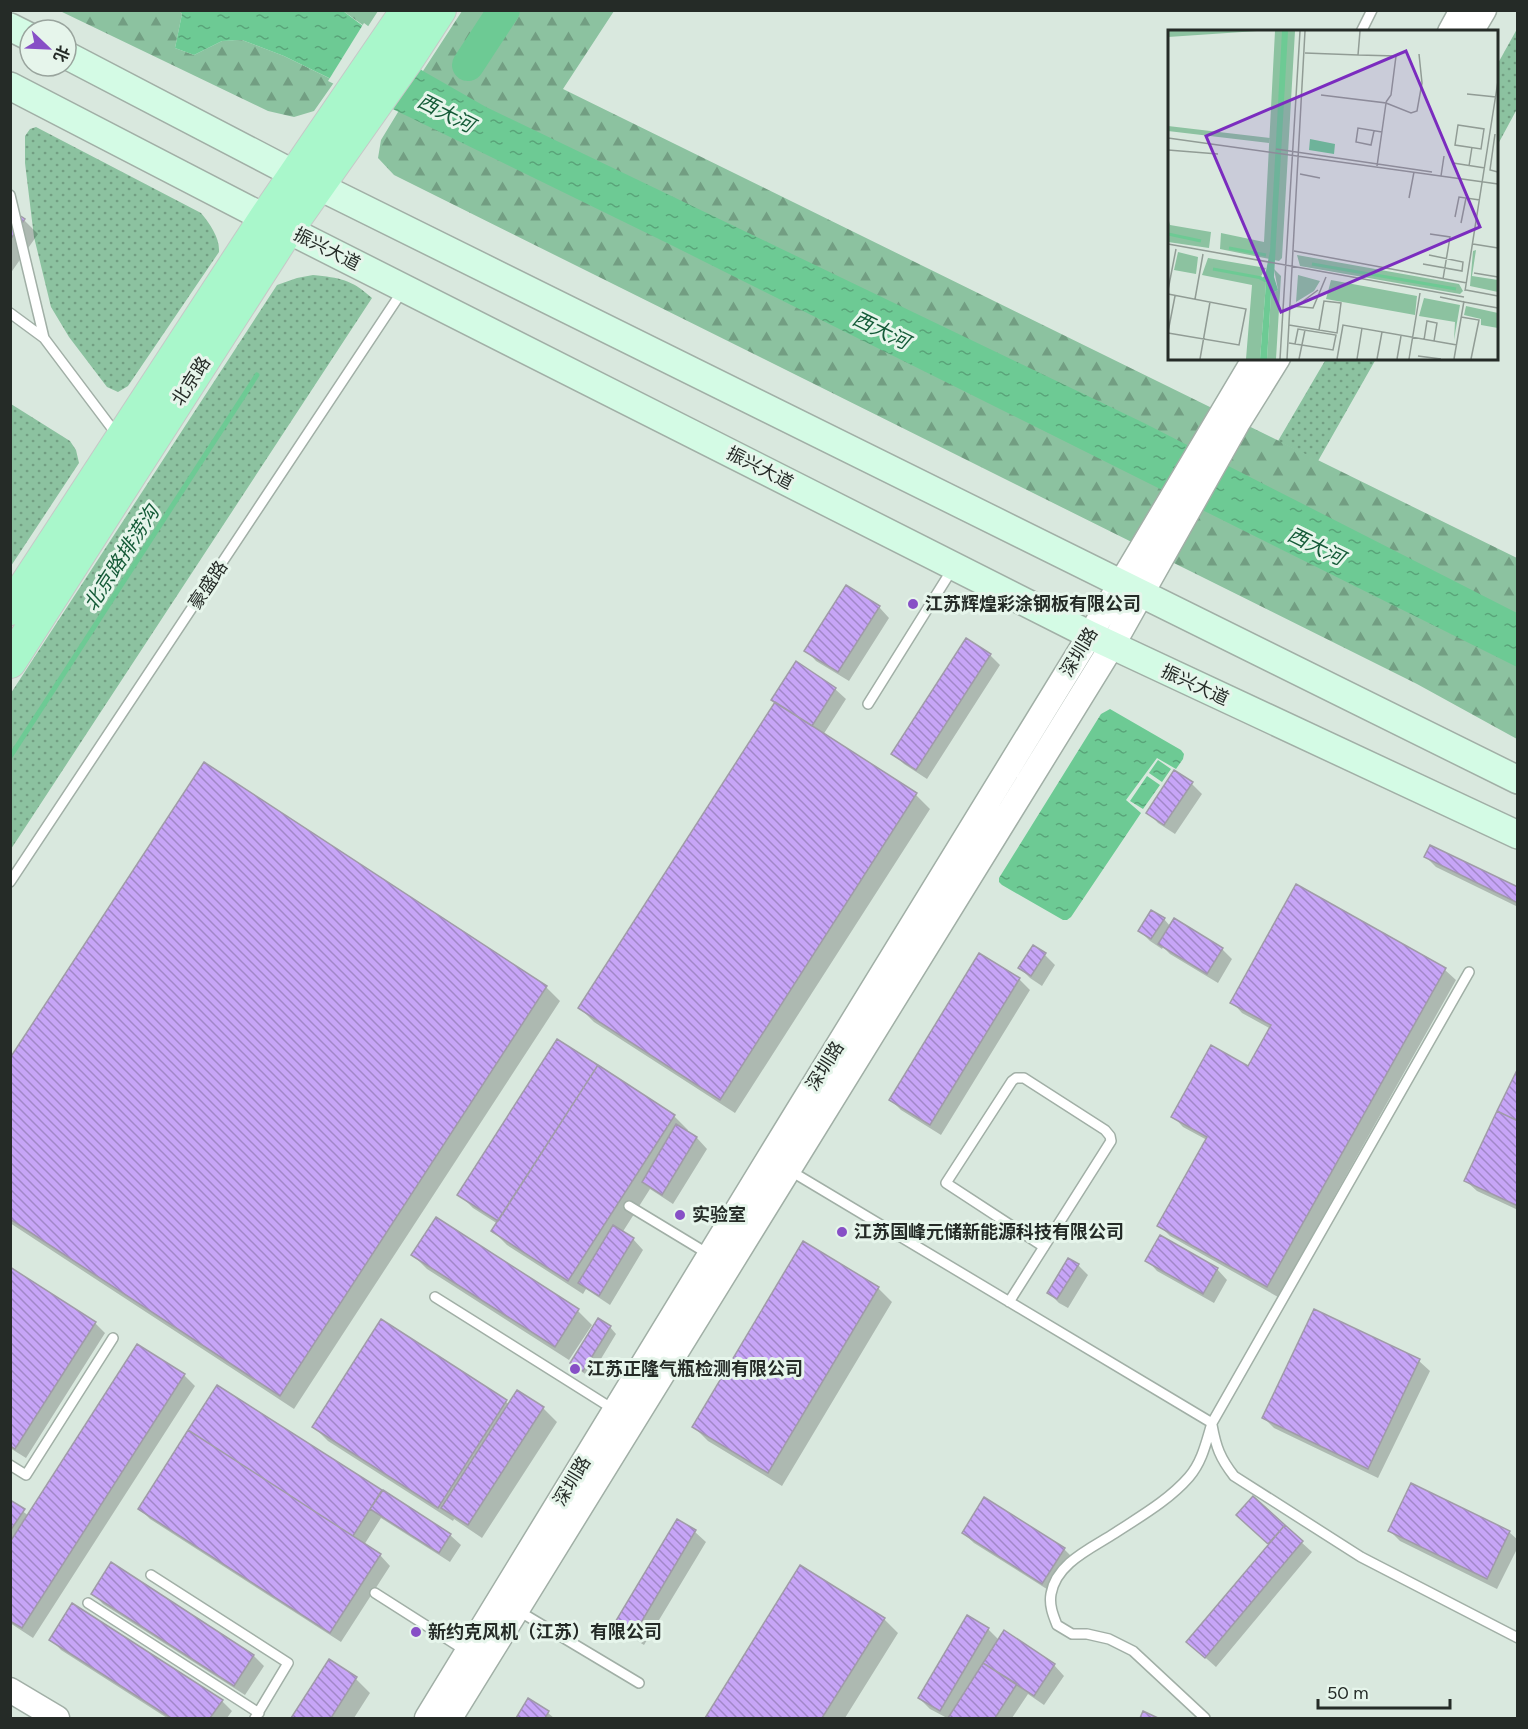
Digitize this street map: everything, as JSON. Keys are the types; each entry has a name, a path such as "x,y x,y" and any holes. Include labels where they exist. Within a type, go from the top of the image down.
{"main road":[{"path":"399,48 407,10"},
{"path":"399,48 440,10"},
{"name":"北京路","path":"10,609 120,440 307,181 399,48"},
{"path":"78,62 307,181 1518,780"},
{"name":"振兴大道","path":"13,90 1101,641 1518,835"},
{"name":"北京路","path":"10,662 277,223"}],"street":[{"path":"1451,30 1462,10"},
{"path":"1472,30 1484,10"},
{"path":"1227,423 1254,360"},
{"path":"1227,423 1276,360"},
{"name":"深圳路","path":"427,1719 468,1653 509,1605 789,1170 1227,423"},
{"name":"深圳路","path":"450,1719 615,1410 769,1158 1101,641"},
{"path":"10,1690 57,1719"}],"lane":[{"path":"1362,30 1372,10"},
{"path":"10,195 44,338"},
{"name":"豪盛路","path":"10,882 405,288"},
{"path":"10,313 44,338 120,440"},
{"path":"868,704 954,566"},
{"path":"1205,1719 1133,1651 1109,1639 1087,1634 1072,1634 1057,1625 1051,1608 1051,1593 1059,1575 1070,1563 1153,1508 1190,1476 1202,1458 1212,1423 1469,972"},
{"path":"1009,1302 1111,1142 1105,1130 1024,1078 1016,1077 946,1183 1044,1247"},
{"path":"769,1158 1212,1423 1216,1447 1223,1462 1234,1476 1361,1557 1518,1638"},
{"path":"629,1206 710,1255"},
{"path":"435,1297 615,1410"},
{"path":"10,1465 26,1475 113,1338"},
{"path":"88,1603 257,1716 288,1663 151,1575"},
{"path":"375,1593 468,1653"},
{"path":"509,1605 639,1683"}],"green space":[{"path":"60,11 180,11 182,14 175,48 194,55 222,41 242,40 284,56 335,81 314,111 294,117 268,111"},
{"path":"343,11 378,11 367,28"},
{"path":"462,11 614,11 563,89 1517,558 1517,739 1417,684 394,175 378,158 381,140"},
{"path":"1517,29 1517,109 1498,144 1498,63"},
{"path":"36,127 201,213 211,226 218,242 219,252 128,386 118,392 107,387 69,337 51,307 34,237 25,163 25,136 30,129"},
{"path":"313,275 345,281 358,287 372,298 11,849 11,693 277,285"},
{"path":"1325,360 1375,360 1318,461 1278,441"},
{"path":"11,404 70,441 76,450 79,463 11,566"}],"water":[{"name":"西大河","path":"180,11 343,11 423,71 486,107 1144,423 1517,613 1517,667 665,242 284,56 242,40 222,41 194,55 175,48 182,14"},
{"path":"1110,709 1181,750 1184,754 1183,759 1176,769 1157,758 1126,800 1141,813 1071,917 1063,920 1002,885 999,878 1101,714"},
{"path":"1158,760 1171,769 1162,782 1149,773"},
{"path":"1147,776 1160,785 1143,809 1130,801"}],"pier":[{"path":"364,23 419,64 389,111 328,81"}],"building":[{"path":"10,209 25,219 10,240"},
{"path":"846,585 880,606 838,672 804,651"},
{"path":"966,638 991,654 916,770 891,754"},
{"path":"796,661 836,688 812,726 771,700"},
{"path":"775,702 917,793 720,1100 578,1008"},
{"path":"204,762 547,986 280,1396 10,1219 10,1058"},
{"path":"1174,770 1193,782 1164,825 1146,813"},
{"path":"1430,845 1518,887 1518,903 1424,857"},
{"path":"1296,884 1446,968 1267,1287 1157,1226 1207,1137 1171,1117 1211,1045 1248,1066 1271,1025 1230,1003"},
{"path":"1151,910 1165,918 1151,939 1138,931"},
{"path":"1174,918 1223,948 1207,974 1158,944"},
{"path":"1033,945 1046,953 1031,976 1018,968"},
{"path":"979,953 1020,978 930,1125 889,1100"},
{"path":"557,1039 598,1065 498,1221 457,1195"},
{"path":"598,1065 675,1115 568,1281 491,1231"},
{"path":"1518,1068 1518,1121 1497,1111"},
{"path":"1497,1111 1518,1121 1518,1206 1464,1181"},
{"path":"676,1124 697,1137 662,1195 642,1182"},
{"path":"436,1217 579,1309 555,1347 411,1255"},
{"path":"613,1225 634,1238 599,1296 578,1283"},
{"path":"1160,1235 1218,1268 1203,1294 1145,1261"},
{"path":"803,1241 879,1287 768,1473 692,1427"},
{"path":"1068,1258 1079,1264 1057,1299 1047,1293"},
{"path":"10,1267 96,1322 15,1449 10,1446"},
{"path":"1314,1309 1420,1359 1368,1469 1262,1418"},
{"path":"598,1318 611,1326 583,1371 570,1363"},
{"path":"381,1319 507,1400 438,1508 312,1427"},
{"path":"137,1344 185,1374 22,1628 10,1621 10,1542"},
{"path":"217,1385 382,1490 353,1536 188,1430"},
{"path":"517,1390 544,1407 468,1525 441,1508"},
{"path":"188,1430 381,1554 330,1633 138,1509"},
{"path":"1411,1483 1510,1531 1487,1579 1388,1531"},
{"path":"383,1490 451,1534 439,1553 370,1509"},
{"path":"1253,1496 1285,1525 1268,1544 1236,1515"},
{"path":"984,1497 1065,1548 1042,1584 962,1533"},
{"path":"10,1500 25,1509 10,1531"},
{"path":"677,1519 696,1530 633,1636 614,1624"},
{"path":"1285,1525 1303,1541 1205,1658 1186,1642"},
{"path":"111,1562 254,1655 234,1686 91,1594"},
{"path":"800,1565 885,1618 822,1718 705,1718"},
{"path":"72,1603 223,1700 210,1718 171,1718 49,1640"},
{"path":"967,1615 989,1628 940,1711 918,1698"},
{"path":"1004,1630 1055,1664 1034,1696 983,1663"},
{"path":"329,1659 357,1677 331,1718 291,1718"},
{"path":"983,1663 1017,1684 995,1718 948,1718"},
{"path":"528,1698 549,1711 545,1718 516,1718"},
{"path":"1143,1711 1158,1718 1140,1718"}],"waterway":[{"path":"468,65 504,10"},
{"name":"北京路排涝沟","path":"10,757 257,375"}],"place":[{"name":"江苏辉煌彩涂钢板有限公司","path":"913,604"},
{"name":"实验室","path":"680,1215"},
{"name":"江苏国峰元储新能源科技有限公司","path":"842,1232"},
{"name":"江苏正隆气瓶检测有限公司","path":"575,1369"},
{"name":"新约克风机（江苏）有限公司","path":"416,1632"}]}
